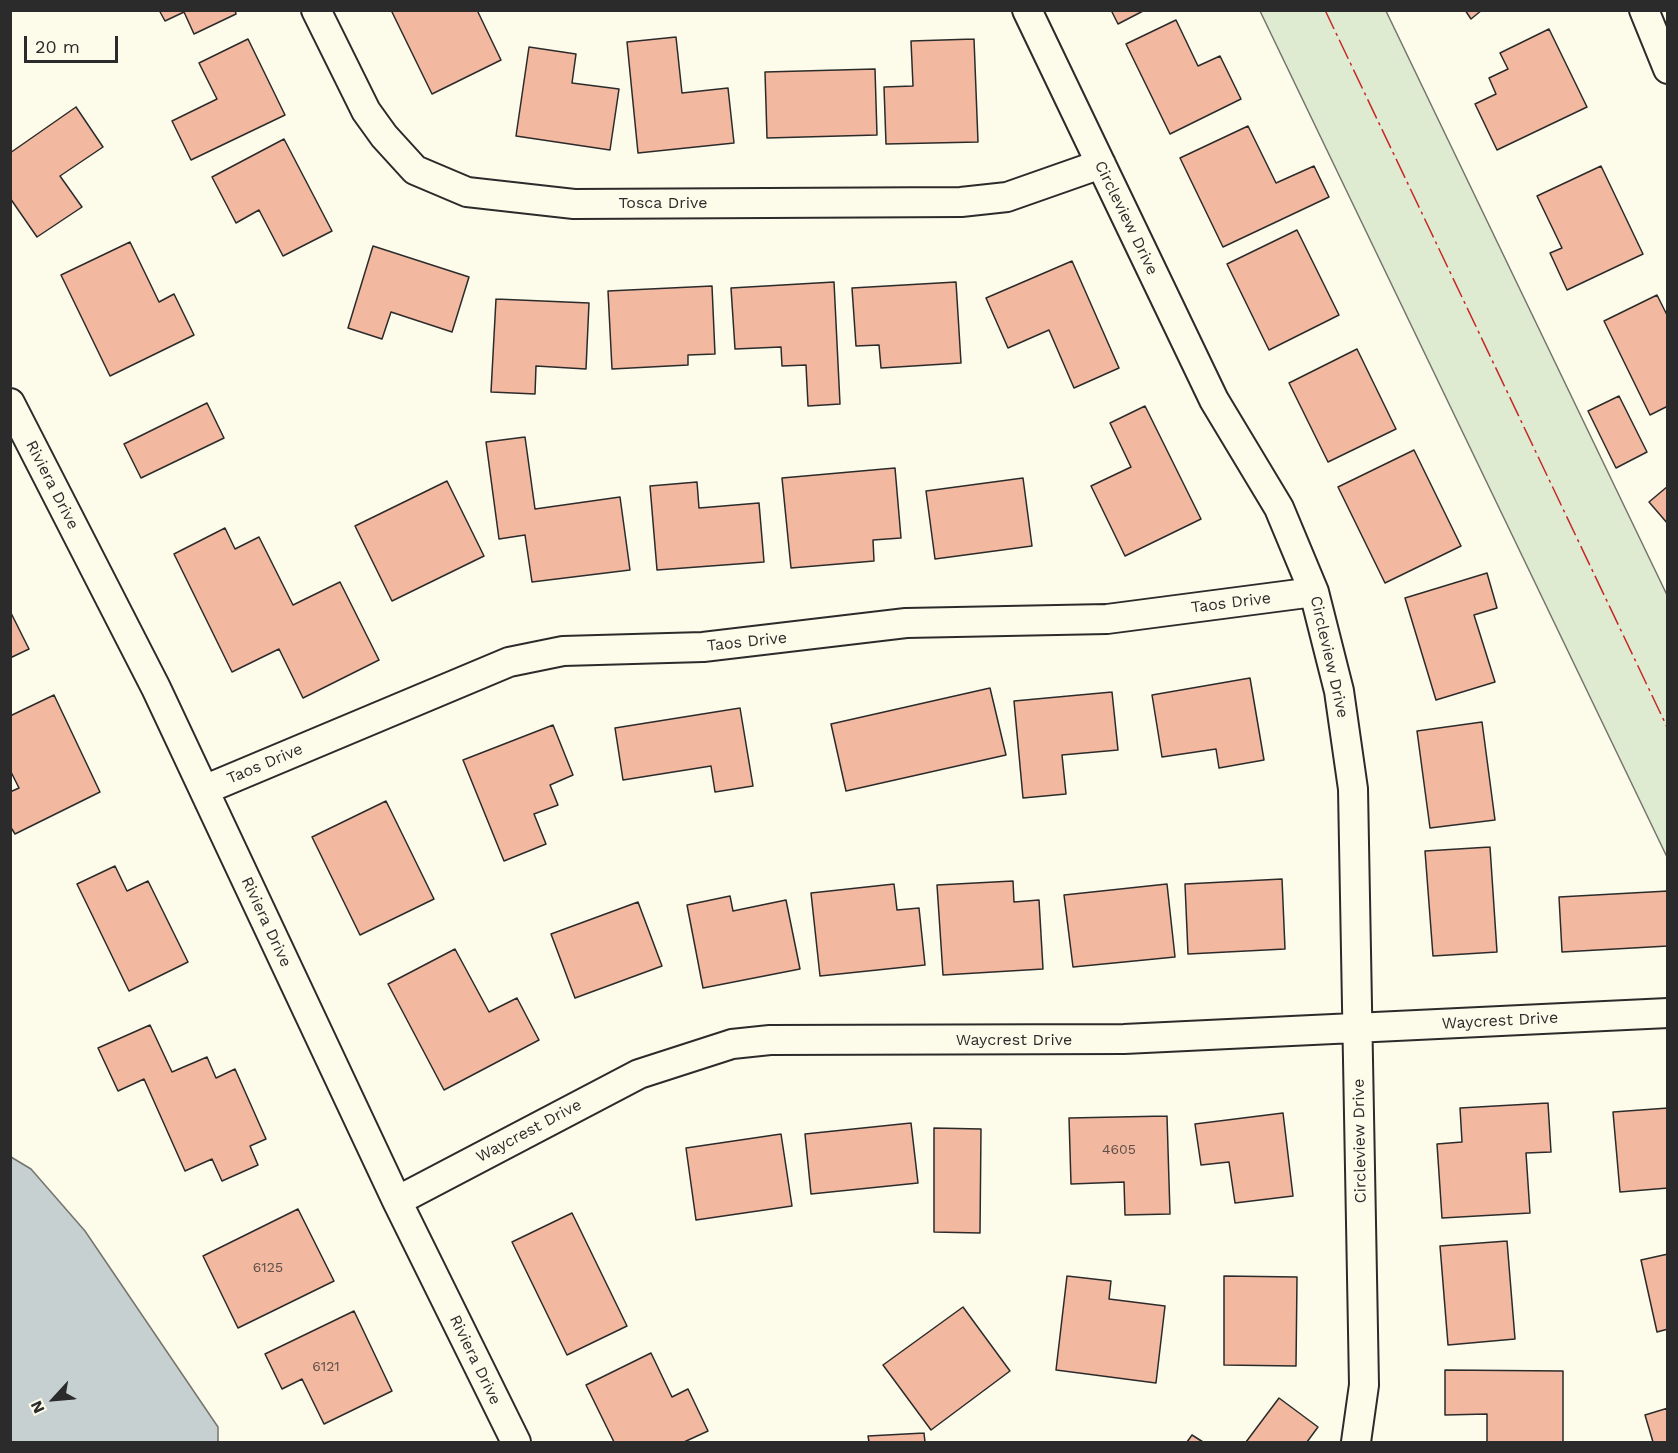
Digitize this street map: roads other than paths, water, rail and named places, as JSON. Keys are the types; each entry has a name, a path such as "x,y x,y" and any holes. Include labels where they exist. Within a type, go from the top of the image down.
{"street":[{"name":"Tosca Drive","path":"316,10 366,111 384,136 415,170 467,192 574,204 961,202 1007,197 1101,164"},
{"name":"Circleview Drive","path":"1027,10 1214,400 1279,508 1314,592 1339,691 1353,789 1364,1385 1356,1443"},
{"path":"1644,10 1668,69"},
{"name":"Riviera Drive","path":"10,403 156,688 397,1201 516,1443"},
{"name":"Taos Drive","path":"204,790 509,662 563,651 703,647 906,623 1107,619 1314,592"},
{"name":"Waycrest Drive","path":"397,1201 639,1074 732,1044 770,1040 1124,1039 1668,1013"}]}
